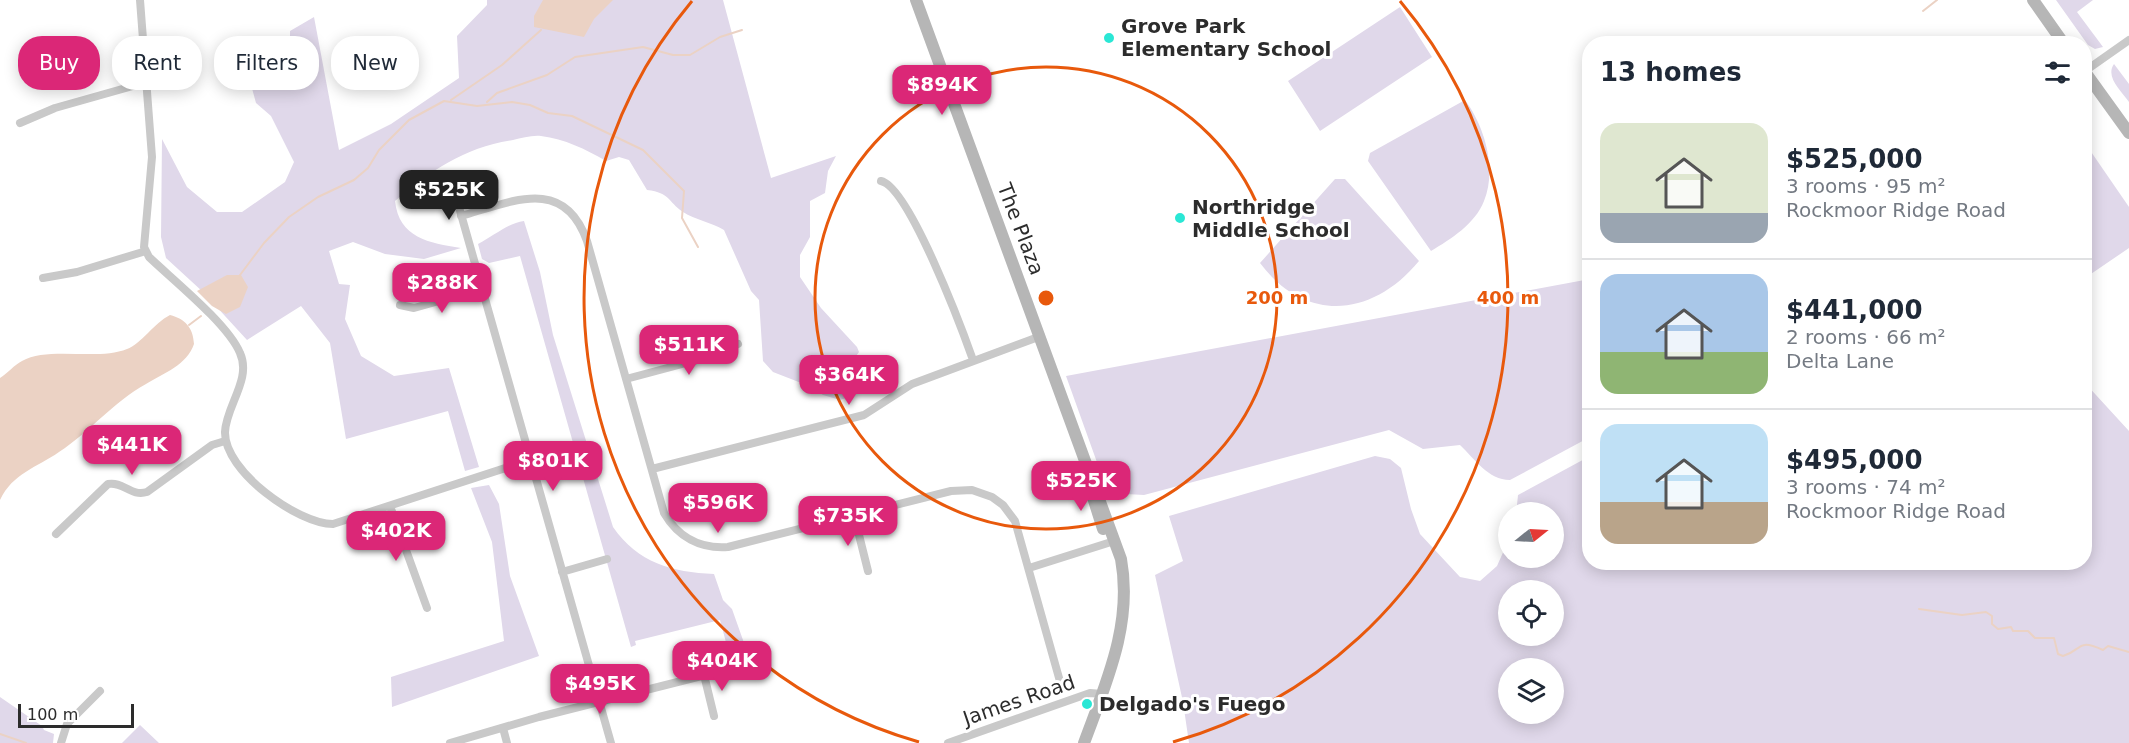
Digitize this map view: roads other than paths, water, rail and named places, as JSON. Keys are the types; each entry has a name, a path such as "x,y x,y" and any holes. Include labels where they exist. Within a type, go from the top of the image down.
{"street":[{"path":"140,0 143,36"},
{"name":"The Plaza","path":"916,0 1041,336 1088,472 1116,542 1124,579 1120,639 1084,743"},
{"path":"2033,0 2058,36"},
{"path":"2092,67 2129,40"},
{"path":"2092,82 2129,133"},
{"path":"20,123 55,108 119,90"},
{"path":"148,90 152,157 144,243 146,251 218,324 242,355 243,368 226,424 225,441 230,453 251,479 289,510 313,522 333,525 530,460"},
{"path":"882,180 894,188 935,262 974,360"},
{"path":"453,186 611,743"},
{"path":"461,216 533,197 553,200 570,211 578,221 587,241 667,519 687,538 707,546 734,546 951,491 979,492 997,501 1012,515 1020,534 1061,685"},
{"path":"43,278 77,272 146,251"},
{"path":"400,305 414,308 482,288"},
{"path":"652,469 864,415 912,384 1041,336"},
{"path":"626,380 722,353 738,344"},
{"path":"56,534 108,484 117,483 135,494 147,492 212,445 225,441"},
{"name":"The Plaza","path":"1088,472 1095,507 1123,593"},
{"path":"390,506 427,608"},
{"path":"854,515 868,571"},
{"path":"1029,568 1108,543"},
{"path":"562,572 607,559"},
{"path":"450,743 599,701 746,665"},
{"path":"704,675 714,716"},
{"path":"61,743 67,724 100,692"},
{"name":"James Road","path":"948,743 1090,693 1102,694"},
{"path":"503,728 507,743"}],"waterway":[{"path":"1923,11 1937,0"},
{"path":"451,100 502,65 541,30"},
{"path":"487,102 497,93 547,75 575,57 643,47 673,55 690,55 720,37 742,30"},
{"path":"240,275 264,243 289,217 318,197 354,180 368,168 379,150 409,120 444,101 477,106 512,102 530,105 548,113 572,116 643,150 684,191 682,218 698,247"},
{"path":"189,325 201,316"},
{"path":"1919,609 1962,615 1986,612 1992,616 1992,624 1998,629 2011,627 2013,631 2028,631 2035,638 2054,638 2058,654 2063,656 2084,645 2103,650 2108,646 2129,652"},
{"path":"0,734 26,743"}],"place":[{"name":"Grove Park Elementary School","path":"1109,38"},
{"name":"Northridge Middle School","path":"1180,218"},
{"name":"Delgado's Fuego","path":"1087,704"}]}
